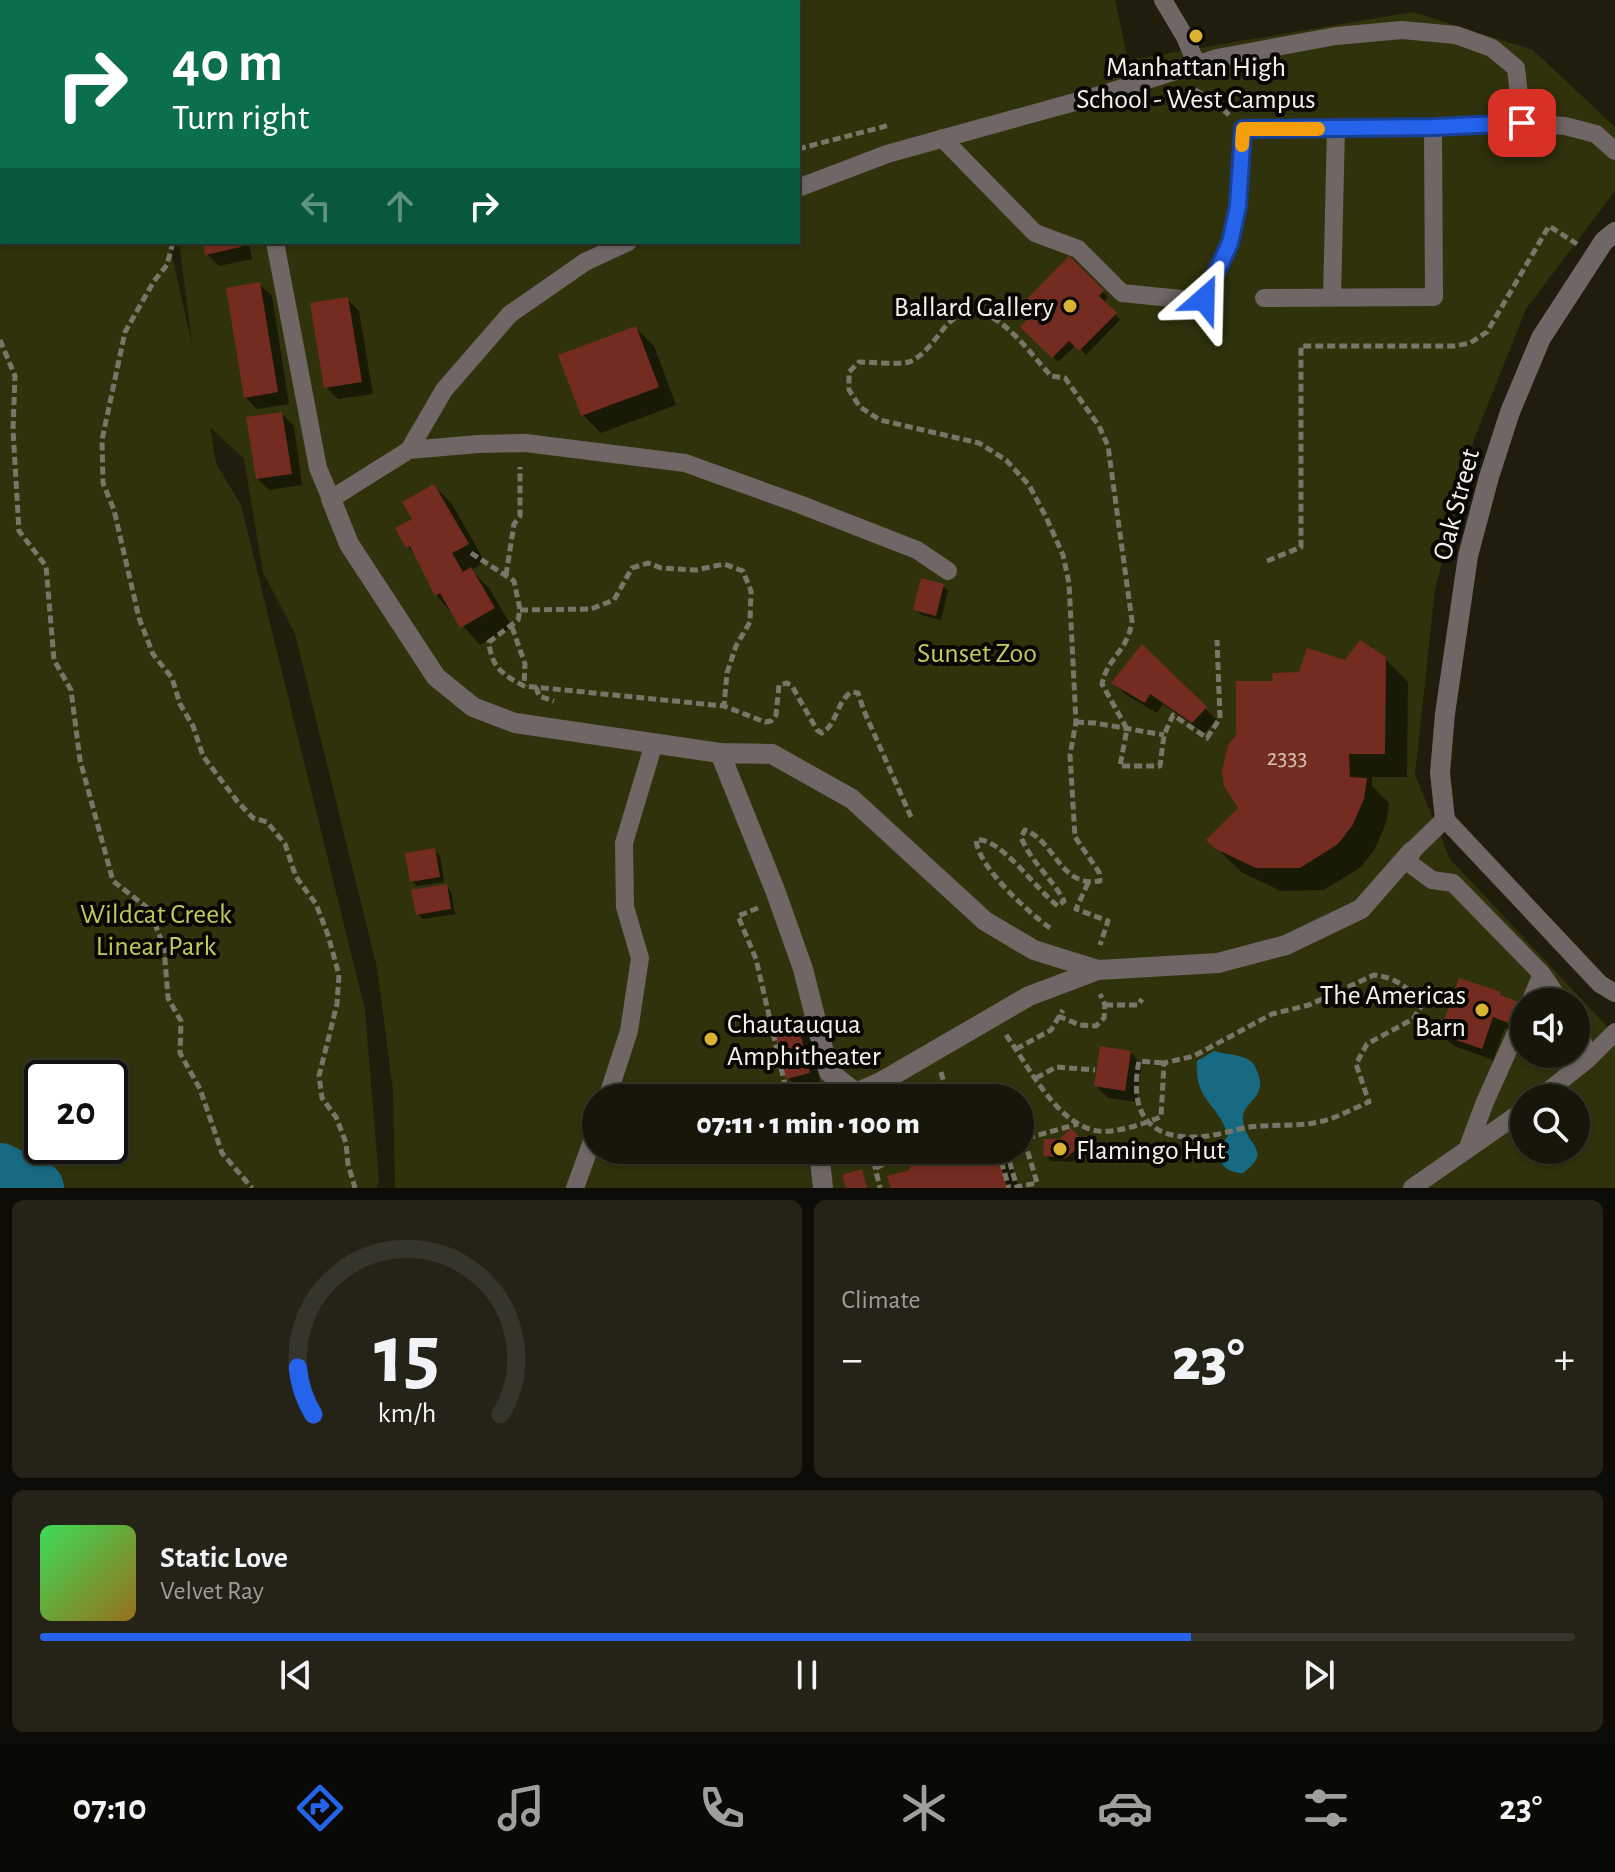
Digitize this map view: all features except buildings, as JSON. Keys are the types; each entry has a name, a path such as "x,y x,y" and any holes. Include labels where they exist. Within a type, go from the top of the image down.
{"street":[{"name":"Oak Street","path":"1445,819 1440,773 1445,714 1472,543 1510,412 1541,338 1604,241 1615,232"},
{"path":"331,499 349,544 436,677 473,707 515,723 720,753 772,754 852,799 985,921 1034,950 1098,980"},
{"path":"720,753 803,969 829,1072 842,1084"},
{"path":"877,1084 1029,996 1098,980 1218,963 1286,945 1361,909 1409,855"},
{"path":"820,1164 823,1188"}],"lane":[{"path":"1163,0 1197,65"},
{"path":"800,187 887,154 1154,79 1217,58 1336,36 1402,30 1456,35 1492,48 1516,68 1522,123"},
{"path":"1204,299 1230,243 1238,206 1243,129 1522,123 1565,126 1596,134 1615,151"},
{"path":"1264,298 1434,297 1433,127"},
{"path":"1332,298 1336,128"},
{"path":"942,138 1035,233 1078,249 1122,293 1181,299"},
{"path":"275,244 318,468 331,499 409,450 526,443 685,463 917,550 948,571"},
{"path":"409,450 444,390 510,314 585,262 624,244"},
{"path":"612,1084 629,1031 640,958 625,907 624,843 654,743"},
{"path":"1552,988 1542,974 1453,883 1432,880 1409,855 1445,819 1600,984 1615,993"},
{"path":"1536,988 1542,974"},
{"path":"1590,1057 1615,1032"},
{"path":"1467,1150 1510,1046"},
{"path":"1557,1084 1577,1068"},
{"path":"1412,1188 1510,1120"},
{"path":"575,1188 584,1164"}],"path":[{"path":"1154,79 1189,87 1214,101 1243,129"},
{"path":"1267,561 1301,547 1301,346 1455,346 1470,343 1487,332 1549,226 1594,256"},
{"path":"172,244 167,265 154,281 125,332 102,440 103,483 114,510 139,618 153,654 172,678 203,756 237,801 253,818 267,822 285,844 296,877 316,904 328,935 339,975 337,1004 319,1076 322,1098 336,1117 346,1143 355,1188"},
{"path":"1059,934 1040,920 991,871 977,849 976,840 985,839 996,845 1045,897 1058,906 1064,901 1026,848 1021,837 1025,830 1035,834 1070,876 1088,883 1100,881 1099,872 1075,837 1070,755 1076,722 1069,583 1063,555 1029,485 1006,460 979,443 880,420 860,407 849,390 849,372 859,362 908,363 925,351 951,320 970,311 987,313 1051,376 1065,378 1099,426 1108,446 1132,621 1130,638 1105,671 1102,684 1127,729 1120,766 1160,766 1164,735 1173,715 1207,738 1220,718 1217,640"},
{"path":"0,340 15,376 13,430 19,531 46,566 54,660 71,690 80,760 113,881 149,909 164,947 168,998 181,1021 180,1053 200,1089 222,1153 252,1188"},
{"path":"506,575 514,524 520,516 519,476 526,443"},
{"path":"471,553 488,567 514,581 520,610 518,620 489,642 490,655 497,669 524,686 724,706 755,720 771,721 776,715 779,685 787,683 822,733 829,729 843,698 851,692 858,693 913,821"},
{"path":"520,610 591,609 614,600 632,568 648,563 661,568 696,570 724,564 743,571 751,591 750,622 736,646 727,673 724,706"},
{"path":"512,627 525,664 524,686"},
{"path":"1076,722 1164,735"},
{"path":"1058,1016 1080,1025 1096,1026 1104,1018 1105,1005 1098,980 1097,954 1108,921 1076,909 1088,883"},
{"path":"778,899 738,916 756,959 785,1084"},
{"path":"1374,975 1397,981 1412,991 1422,1005 1413,1019 1367,1044 1356,1064 1369,1102 1323,1121 1250,1127 1196,1137 1170,1135 1146,1123 1137,1103 1135,1083 1139,1061 1164,1063 1194,1056 1272,1014 1309,1005 1374,975"},
{"path":"1105,1005 1138,1005 1142,999"},
{"path":"993,1017 1056,1107 1079,1124 1095,1130 1121,1129 1161,1117 1164,1063"},
{"path":"1036,1078 1056,1067 1095,1070"},
{"path":"1034,1137 1079,1124"},
{"path":"875,1164 880,1188"},
{"path":"876,1168 884,1164"},
{"path":"1002,1164 1009,1188"},
{"path":"1010,1164 1017,1187 1037,1183 1030,1164"}],"green space":[{"name":"Sunset Zoo","path":"800,0 1115,0 1128,60 1413,12 1533,50 1615,127 1615,191 1526,309 1474,439 1435,589 1415,775 1450,859 1571,988 1510,988 1510,1068 1590,1068 1590,1008 1615,1035 1615,1188 395,1188 393,1090 377,968 295,634 263,572 244,459 210,427 216,463 241,505 365,1010 379,1180 377,1188 0,1188 0,244 169,244 192,344 179,244 800,244"}],"water":[{"path":"1214,1051 1249,1060 1260,1080 1260,1088 1243,1115 1245,1129 1257,1153 1252,1165 1243,1173 1227,1169 1221,1162 1219,1147 1228,1136 1199,1085 1197,1061"}],"waterway":[{"path":"0,1170 37,1188"}],"slow traffic":[{"path":"1242,145 1243,129 1318,129"}],"place":[{"name":"Manhattan High School - West Campus","path":"1196,36"},
{"name":"Ballard Gallery","path":"1070,306"},
{"name":"The Americas Barn","path":"1482,1010"},
{"name":"Chautauqua Amphitheater","path":"711,1039"},
{"name":"Flamingo Hut","path":"1060,1149"}],"route":[{"path":"1204,299 1230,243 1238,206 1243,129 1522,123"}],"park label":[{"name":"Wildcat Creek Linear Park","path":"156,929"}]}
